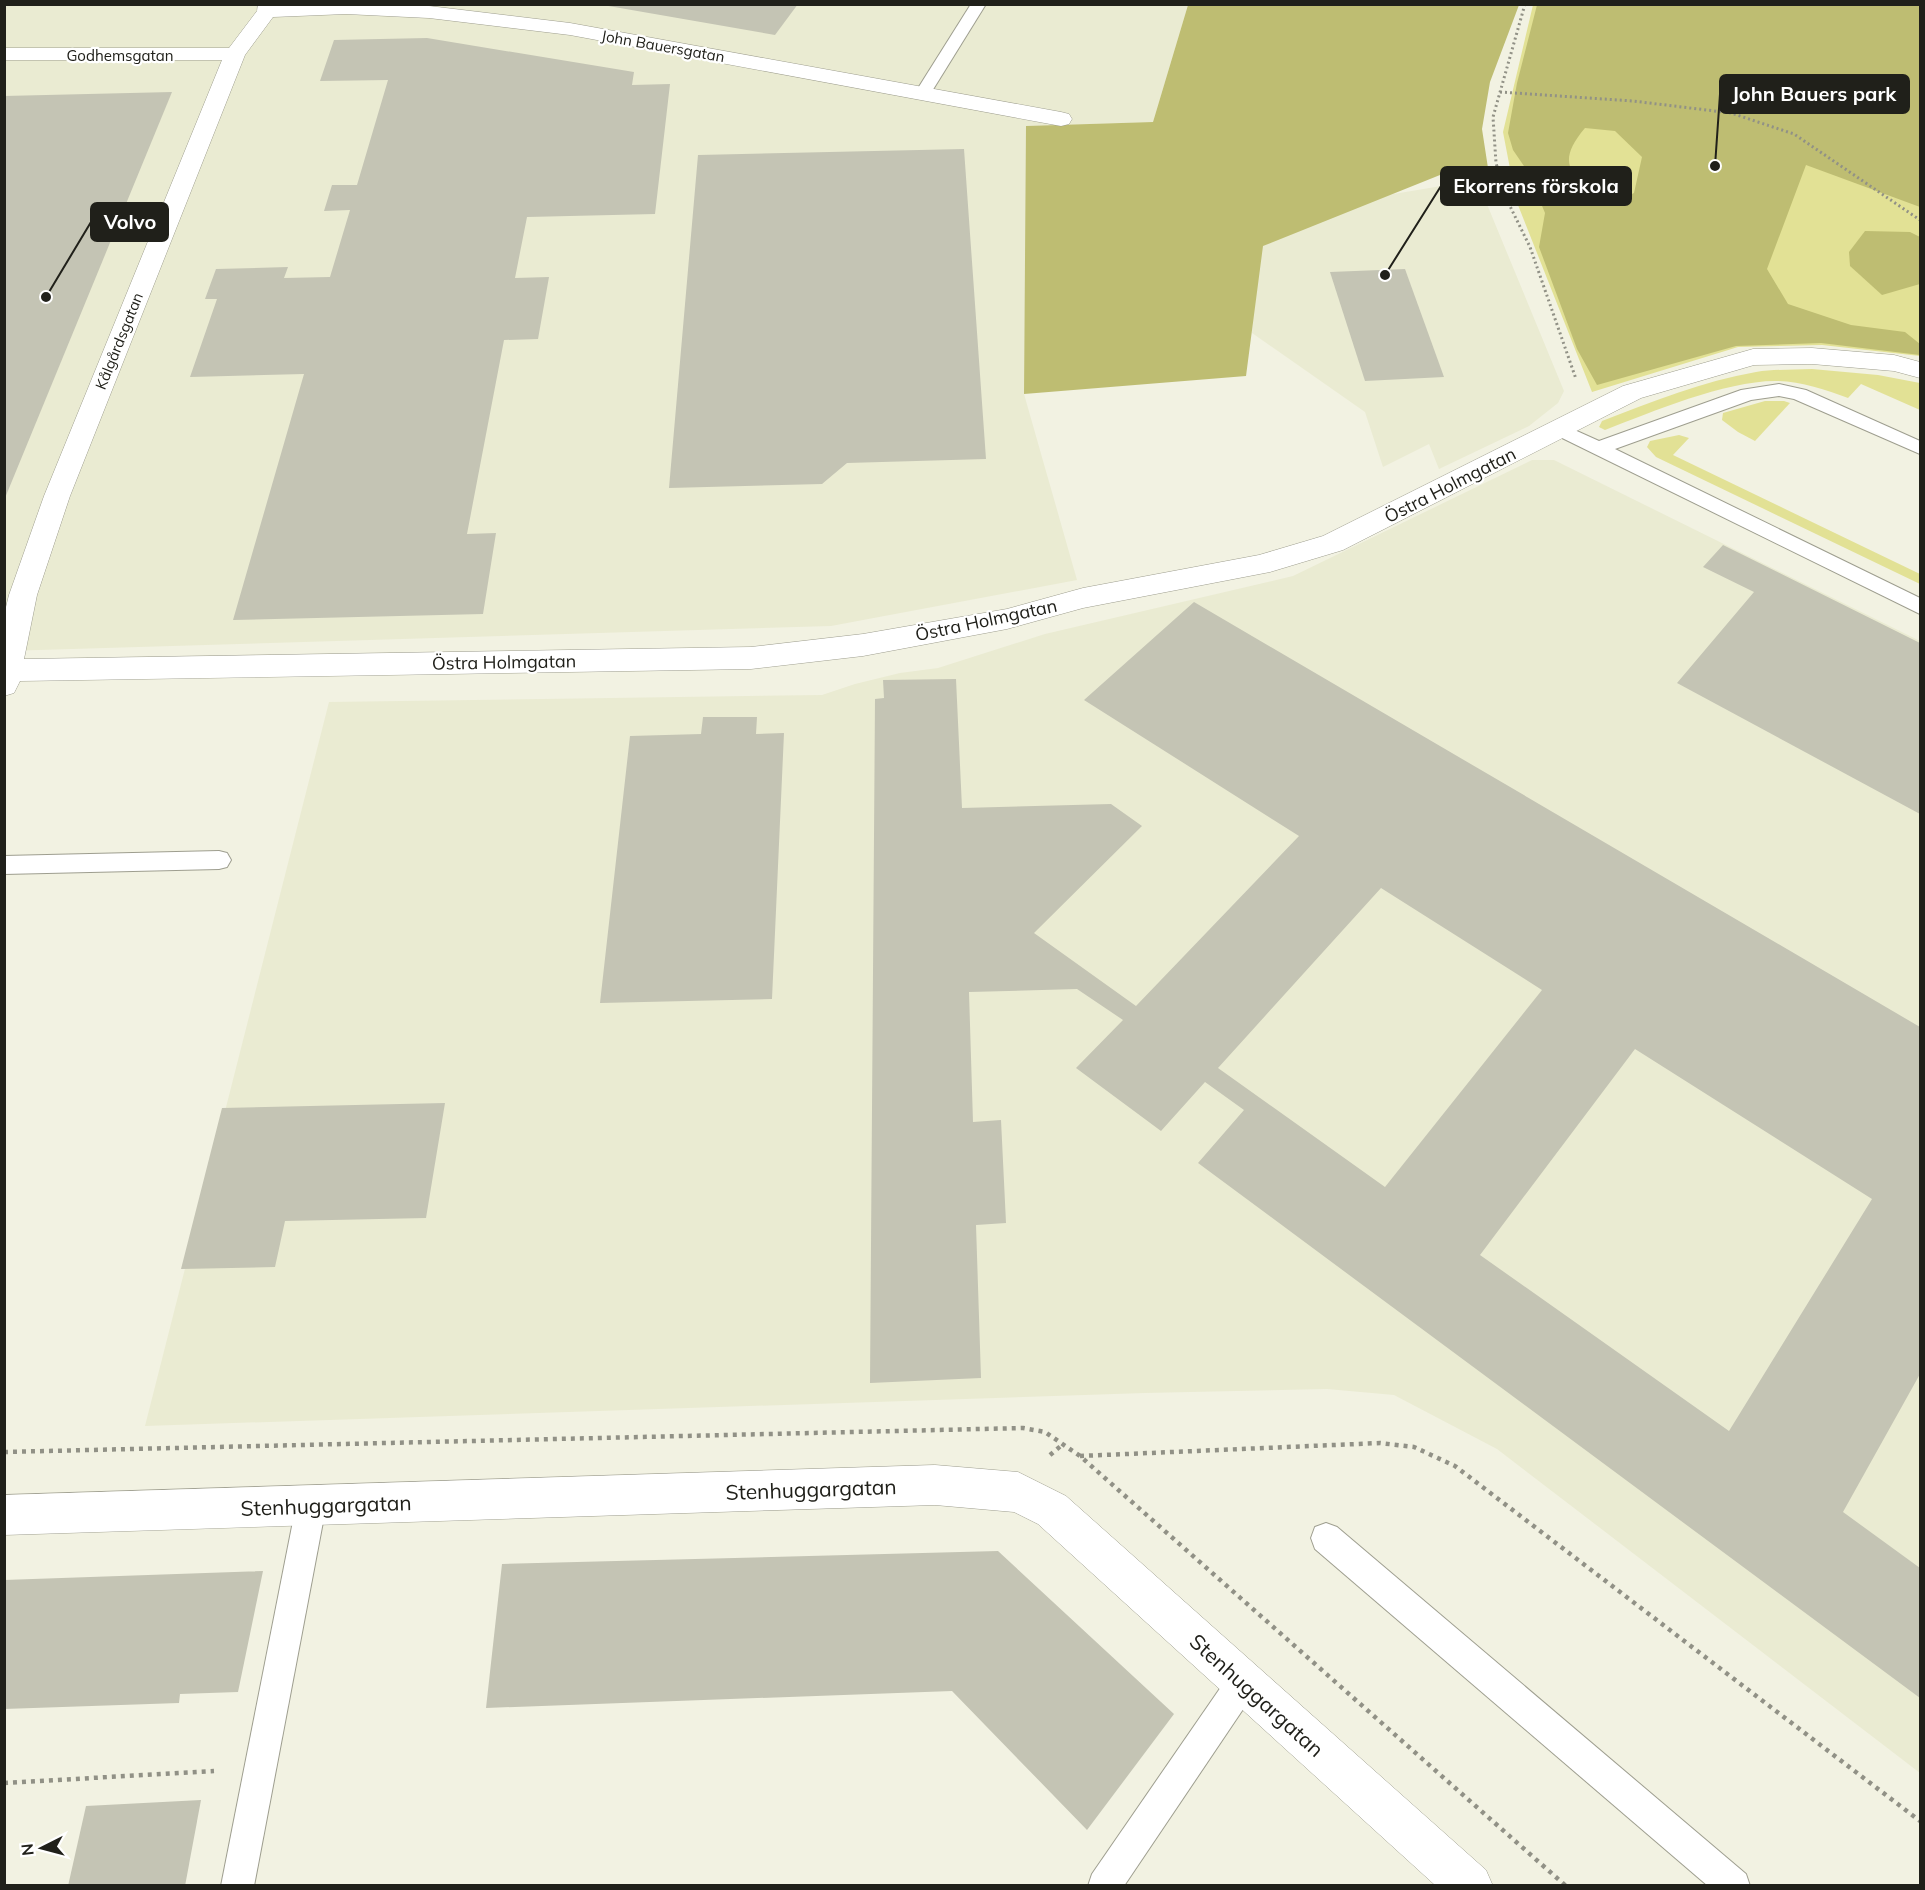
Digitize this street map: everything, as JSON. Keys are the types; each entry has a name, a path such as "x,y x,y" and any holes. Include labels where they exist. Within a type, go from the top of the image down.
{"street":[{"name":"John Bauersgatan","path":"268,8 346,8 429,12 570,29 1061,119"},
{"name":"Kålgårdsgatan","path":"6,675 23,595 57,496 235,54 268,8"},
{"name":"Godhemsgatan","path":"4,54 235,54"},
{"name":"Östra Holmgatan","path":"6,675 751,658 863,645 1007,619 1083,598 1260,565 1333,543 1632,392 1753,357 1812,356 1894,363 1920,370"},
{"name":"Stenhuggargatan","path":"4,1515 935,1485 1018,1492 1052,1510 1470,1886"}],"lane":[{"path":"923,93 980,4"},
{"path":"1598,448 1748,394 1779,390 1799,394 1920,448"},
{"path":"1560,429 1920,607"},
{"path":"4,865 219,860"},
{"path":"237,1886 311,1506"},
{"path":"1326,1538 1734,1886"},
{"path":"1104,1886 1243,1682"}],"path":[{"path":"1525,4 1493,117 1496,163 1507,200 1530,247 1588,414"},
{"path":"1500,92 1685,106 1740,116 1794,134 1920,220"},
{"path":"1080,1456 1380,1443 1414,1447 1455,1466 1920,1821"},
{"path":"4,1783 260,1768"}],"shaded area":[{"path":"4,5 1188,5 1153,122 1027,126 1024,394 1077,580 831,626 5,651"},
{"path":"1188,5 1519,5 1490,82 1482,129 1488,168 1440,175 1263,246 1246,376 1024,394 1026,126 1153,122"},
{"path":"1533,5 1920,5 1920,356 1822,345 1738,347 1592,392 1516,200 1503,132"},
{"path":"1537,5 1920,5 1920,207 1806,165 1767,269 1788,304 1851,325 1905,332 1920,344 1920,355 1821,343 1736,346 1597,385 1577,349 1539,247 1545,213 1528,172 1513,150 1508,133 1517,83","holes":["1585,128 1615,131 1642,157 1634,193 1615,202 1581,180 1573,173 1569,164 1575,142"]},
{"path":"1477,180 1564,391 1558,403 1529,426 1439,469 1429,444 1383,467 1365,412 1252,333 1257,217"},
{"path":"1865,231 1910,232 1920,237 1920,284 1882,295 1850,266 1849,252"},
{"path":"1812,369 1878,375 1920,383 1920,410 1861,384 1848,398 1804,384 1786,381 1757,382 1713,391 1605,430 1599,427 1602,421 1717,381 1763,371"},
{"path":"1765,401 1790,403 1755,441 1722,420 1723,413"},
{"path":"1679,435 1689,438 1673,455 1920,574 1920,584 1656,457 1647,447 1650,441"},
{"path":"1532,460 1554,460 1920,641 1920,1773 1497,1449 1394,1395 1327,1389 1145,1393 145,1426 329,702 822,695 900,673 938,668 1045,634 1293,576"}],"building":[{"path":"597,4 798,4 775,35"},
{"path":"427,38 634,72 632,85 670,84 655,214 527,217 515,278 549,277 538,339 504,340 467,534 496,533 483,614 233,620 304,374 190,377 217,299 205,299 216,269 288,267 284,278 330,277 350,210 324,211 332,185 357,185 388,80 320,81 334,40"},
{"path":"172,92 5,498 4,498 4,96"},
{"path":"964,149 986,459 847,463 822,484 669,488 698,155"},
{"path":"1405,269 1444,377 1365,381 1330,272"},
{"path":"1723,545 1920,643 1920,814 1677,683 1754,592 1703,567"},
{"path":"1194,602 1920,1027 1920,1374 1843,1512 1920,1568 1920,1698 1198,1163 1244,1110 1205,1082 1161,1131 1076,1068 1123,1020 1077,989 969,992 973,1122 1001,1120 1006,1223 976,1225 981,1378 870,1383 875,699 884,698 883,680 956,679 962,808 1111,804 1142,826 1034,933 1136,1006 1299,836 1084,700","holes":["1381,888 1542,990 1385,1187 1218,1068","1635,1049 1872,1199 1729,1431 1480,1255"]},
{"path":"703,717 757,717 756,734 784,733 772,999 600,1003 630,736 701,734"},
{"path":"445,1103 426,1218 285,1221 275,1267 181,1269 222,1108"},
{"path":"998,1551 1174,1714 1087,1830 952,1691 486,1708 502,1564"},
{"path":"263,1571 238,1692 180,1694 179,1703 4,1709 4,1580"},
{"path":"201,1800 185,1886 68,1886 86,1806"}],"place":[{"name":"John Bauers park","path":"1715,166"},
{"name":"Ekorrens förskola","path":"1385,275"},
{"name":"Volvo","path":"46,297"}]}
